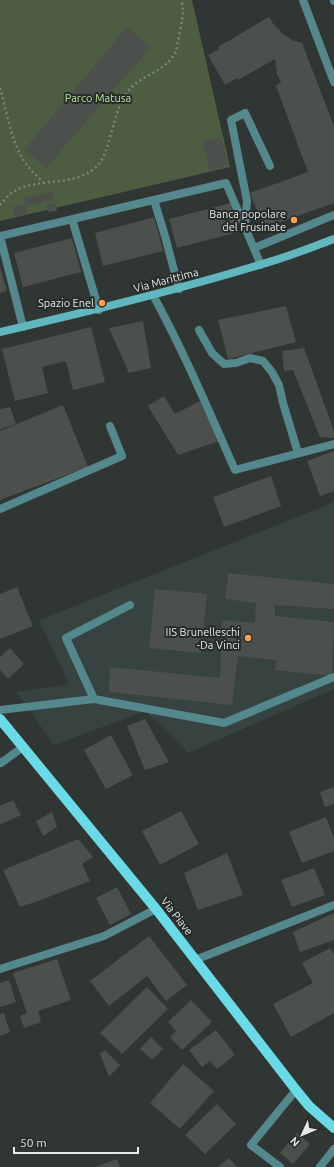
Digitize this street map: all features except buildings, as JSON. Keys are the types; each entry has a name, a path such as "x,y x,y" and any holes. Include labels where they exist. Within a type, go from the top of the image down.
{"main road":[{"name":"Via Marittima","path":"0,332 99,310 179,289 261,265 334,239"},
{"name":"Via Piave","path":"0,719 156,909 309,1106 334,1128"}],"street":[{"path":"303,0 334,82"},
{"path":"245,226 247,201 231,120 245,113 270,166"},
{"path":"23,327 0,236 226,183 261,265"},
{"path":"154,200 179,289"},
{"path":"254,248 334,215"},
{"path":"72,220 99,310"},
{"path":"153,295 165,317 236,470 334,444"},
{"path":"200,330 212,353 224,364 236,363 250,358 263,361 272,372 279,385 298,453"},
{"path":"0,509 122,456 110,426"},
{"path":"94,699 66,638 130,605"},
{"path":"0,710 94,699 224,723 334,677"},
{"path":"0,762 1,763 23,747"},
{"path":"195,960 334,905"},
{"path":"0,969 104,936 156,909"},
{"path":"280,1167 251,1145 296,1090"},
{"path":"320,1167 334,1149"}],"path":[{"path":"0,205 11,193 16,190 43,183 77,177 94,169 102,162 120,105 127,93 138,82 170,62 176,50 183,14 182,0"},
{"path":"0,88 21,157 43,183"}],"shaded area":[{"path":"334,502 334,689 188,753 146,711 54,745 17,692 69,684 39,620"}],"green space":[{"name":"Parco Matusa","path":"0,0 192,0 230,167 0,221"}],"place":[{"name":"Banca popolare del Frusinate","path":"294,220"},
{"name":"Spazio Enel","path":"102,303"},
{"name":"IIS Brunelleschi -Da Vinci","path":"248,638"}]}
